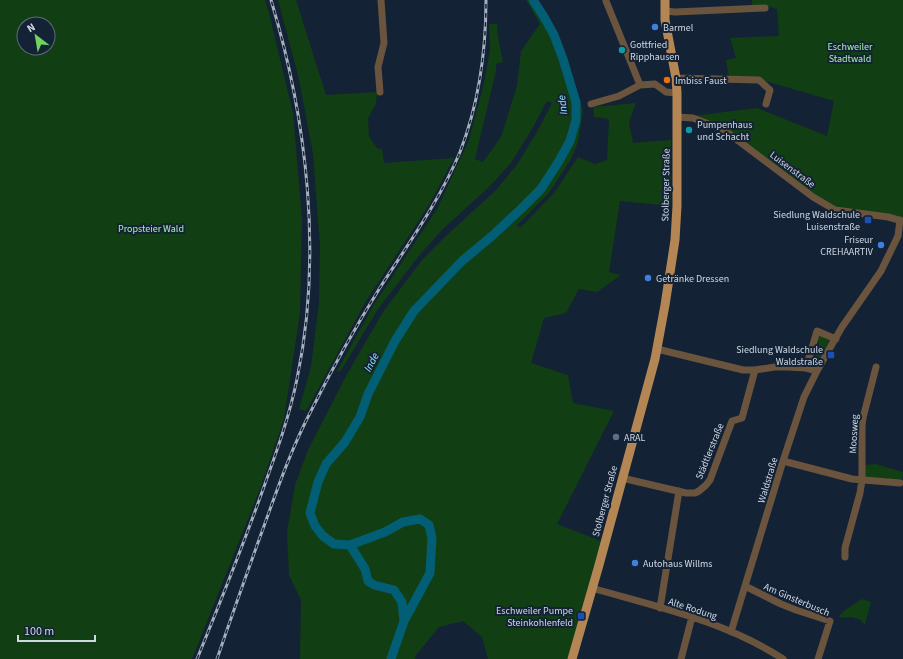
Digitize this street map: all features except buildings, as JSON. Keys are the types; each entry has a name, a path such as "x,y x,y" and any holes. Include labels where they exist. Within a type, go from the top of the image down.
{"main road":[{"name":"Stolberger Straße","path":"572,659 657,348 674,251 677,206 677,93 676,78 667,33 665,0"}],"street":[{"path":"380,92 378,67 384,43 381,0"},
{"path":"606,1 640,85"},
{"path":"665,11 675,12 765,8"},
{"path":"676,78 759,80 770,90 766,104"},
{"path":"591,104 619,96 640,85 655,84 666,92 677,93"},
{"name":"Luisenstraße","path":"677,117 693,118 724,130 813,197 835,210 902,220"},
{"name":"Waldstraße","path":"731,632 804,397 842,327 881,271 898,236 902,220"},
{"path":"806,368 817,332 836,339"},
{"path":"657,348 738,369 755,370 788,367 806,368 817,371"},
{"name":"Moosweg","path":"845,557 845,548 860,493 862,480 863,418 876,367"},
{"name":"Städtlerstraße","path":"622,478 686,493 695,493 704,489 710,480 732,421 742,418 755,370"},
{"path":"783,461 852,479 900,483"},
{"path":"660,608 679,491"},
{"name":"Am Ginsterbusch","path":"745,586 781,604 830,621 818,659"},
{"name":"Alte Rodung","path":"592,588 692,617 753,642 783,659"},
{"path":"681,659 692,617"}],"green space":[{"name":"Propsteier Wald","path":"0,0 265,0 268,9 293,113 302,220 300,313 284,419 260,489 192,659 0,659"},
{"path":"278,0 296,0 326,95 377,92 376,104 368,118 369,137 377,148 382,149 384,163 454,158 429,205 366,301 306,411 299,409 311,367 319,303 320,246 313,154 299,79"},
{"path":"526,0 536,0 556,34 567,58 583,111 578,142 571,159 549,193 516,226 521,227 555,192 578,157 595,164 607,160 609,120 594,117 593,107 636,103 629,122 633,143 671,140 671,206 620,201 609,272 621,275 597,292 579,289 566,313 544,318 531,363 568,375 573,403 614,411 557,524 601,541 568,659 488,659 482,637 463,621 439,627 416,655 415,659 300,659 301,600 289,575 287,532 295,485 308,450 346,376 383,312 422,260 495,191 516,166 537,132 552,103 547,101 511,163 490,186 442,230 418,257 378,309 340,372 337,371 373,306 437,209 469,140 484,83 490,50 489,24 497,24 503,62 496,64 496,71 475,159 483,162 501,137 517,86 521,51 540,24"},
{"name":"Eschweiler Stadtwald","path":"752,0 903,0 903,217 836,209 798,183 725,127 693,116 757,108 827,136 834,101 759,79 729,77 726,60 736,58 730,38 779,36 777,9 763,5 752,6"},
{"path":"821,335 830,341 813,368 810,367 810,360 813,362 819,343 816,339 817,336"},
{"path":"876,464 903,472 902,481 865,478 865,465"},
{"path":"862,599 871,602 865,625 861,620 852,617 840,618 839,616 844,611"}],"waterway":[{"name":"Inde","path":"391,659 404,621 430,573 432,538 429,525 420,519 403,522 385,532 350,545 334,544 323,536 315,526 310,513 318,482 326,464 345,442 360,417 368,394 395,341 414,311 462,261 492,236 541,189 570,141 576,120 576,102 554,35 533,0"},
{"path":"350,545 365,569 368,581 374,585 394,590 402,602 404,621"}],"railway":[{"path":"197,659 243,545 279,443 289,412 297,379 305,332 309,285 310,236 307,188 302,140 294,92 284,45 271,0"},
{"path":"217,659 280,482 305,423 354,331 434,204 460,152 467,134 477,96 485,39 486,0"}],"place":[{"name":"Barmel","path":"655,27"},
{"name":"Gottfried Ripphausen","path":"622,50"},
{"name":"Imbiss Faust","path":"667,80"},
{"name":"Pumpenhaus und Schacht","path":"689,130"},
{"name":"Siedlung Waldschule Luisenstraße","path":"868,220"},
{"name":"Friseur CREHAARTIV","path":"881,245"},
{"name":"Getränke Dressen","path":"648,278"},
{"name":"Siedlung Waldschule Waldstraße","path":"831,355"},
{"name":"ARAL","path":"616,437"},
{"name":"Autohaus Willms","path":"635,563"},
{"name":"Eschweiler Pumpe Steinkohlenfeld","path":"581,616"}]}
